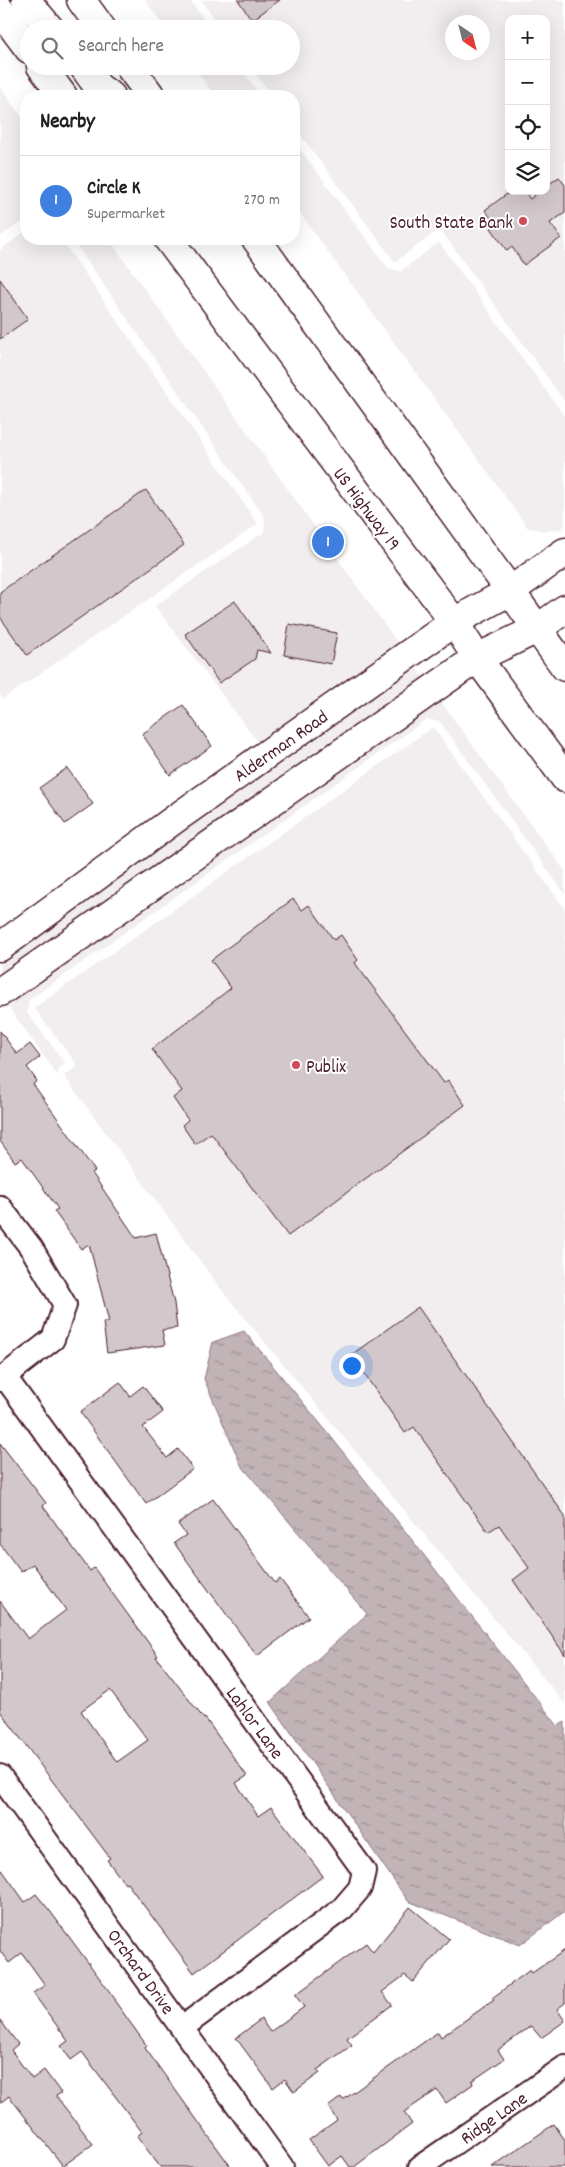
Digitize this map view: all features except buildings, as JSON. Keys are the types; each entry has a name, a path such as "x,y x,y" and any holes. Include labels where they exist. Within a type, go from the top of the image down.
{"main road":[{"path":"26,0 43,20"},
{"path":"81,0 95,20"},
{"path":"0,10 20,37"},
{"path":"48,75 59,90"},
{"path":"90,75 102,90"},
{"path":"136,75 147,90"},
{"name":"US Highway 19","path":"172,245 454,622 477,658 565,778"},
{"path":"260,245 565,667"},
{"name":"Alderman Road","path":"0,947 175,819 454,622 510,591 565,552"},
{"path":"0,992 477,658 537,629 565,609"}],"street":[{"path":"0,1207 32,1249 65,1305 53,1340 2,1379"},
{"name":"Lahlor Lane","path":"2,1379 364,1871 360,1888 342,1909 183,2027"},
{"name":"Orchard Drive","path":"0,1776 183,2027 282,2167"},
{"name":"Ridge Lane","path":"420,2167 565,2067"}],"shaded area":[{"path":"145,0 190,0 204,20 159,20"},
{"path":"201,0 565,0 565,402 440,229 395,262 300,134 300,90 268,90 257,75 300,75 300,20 215,20"},
{"path":"200,75 246,75 257,90 211,90"},
{"path":"0,86 20,114 20,223 0,237"},
{"path":"300,149 388,268 401,271 439,242 565,417 565,525 560,529 545,531 528,528 300,213"},
{"path":"20,235 20,245 65,245 258,524 3,699 0,695 0,250"},
{"path":"76,245 113,245 400,646 260,745 155,606 264,532 265,518"},
{"path":"414,665 425,680 0,977 0,966 11,953 181,829"},
{"path":"439,699 565,871 565,894 440,722 427,719 29,1000 27,1013 65,1063 58,1068 58,1076 5,1002"},
{"path":"433,727 565,909 565,1704 223,1292 64,1076 78,1066 34,1008"}],"water":[{"path":"244,1331 328,1433 558,1726 565,1722 565,1911 520,1945 408,1901 270,1702 367,1614 241,1465 204,1379 213,1342"}],"place":[{"name":"South State Bank","path":"523,221"},
{"name":"Circle K","path":"328,542"},
{"name":"Publix","path":"296,1065"}]}
